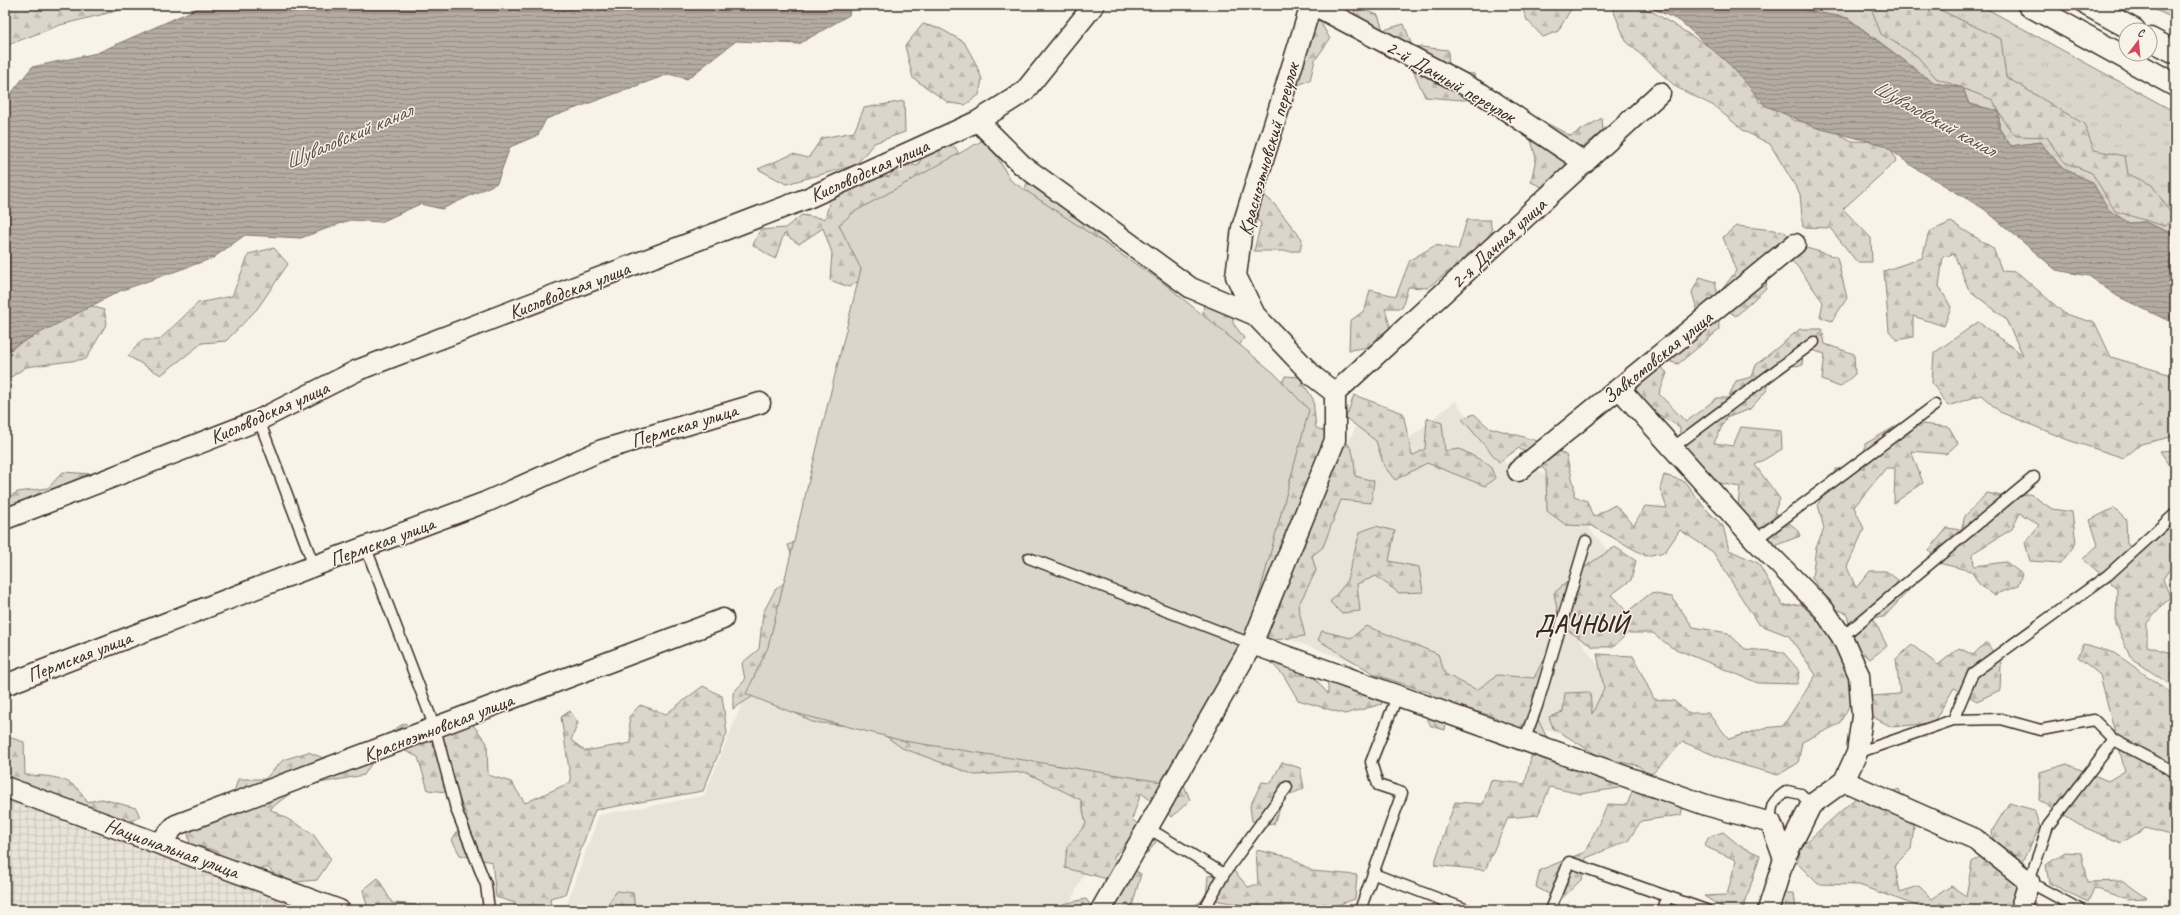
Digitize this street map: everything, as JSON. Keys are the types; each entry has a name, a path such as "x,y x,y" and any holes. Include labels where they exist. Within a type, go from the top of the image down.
{"main road":[{"path":"2029,5 2175,85"},
{"path":"2088,5 2119,22"},
{"path":"2158,43 2175,52"}],"street":[{"name":"Кисловодская улица","path":"5,519 258,420 358,370 808,198 978,121 1024,92 1094,5"},
{"name":"2-й Дачный переулок","path":"1312,5 1482,94 1585,163"},
{"name":"Красноэтновский переулок","path":"1255,315 1236,276 1242,228 1312,5"},
{"name":"2-я Дачная улица","path":"1335,393 1660,93"},
{"path":"978,121 1022,165 1191,288 1255,315 1313,376 1335,393 1335,440 1252,644 1101,910"},
{"name":"Завкомовская улица","path":"1518,471 1795,244"},
{"path":"1619,388 1755,540 1824,610 1842,637 1858,675 1862,716 1857,753 1844,781 1812,805 1784,859 1768,910"},
{"name":"Пермская улица","path":"5,685 314,566 366,548 486,502 602,450 760,403"},
{"name":"Красноэтновская улица","path":"159,843 176,825 723,619"},
{"path":"1252,644 1397,697 1706,805 1771,823 1784,859"},
{"path":"1844,781 1975,839 2029,882 2020,910"},
{"name":"Национальная улица","path":"5,787 339,910"}],"lane":[{"path":"1672,448 1814,342"},
{"path":"1755,540 1935,405"},
{"path":"258,420 314,566"},
{"path":"1842,637 2034,477"},
{"path":"1953,720 1973,673 2108,575 2175,514"},
{"path":"1524,741 1537,706 1586,541"},
{"path":"366,548 435,728 456,809 486,885 489,910"},
{"path":"1029,558 1252,644"},
{"path":"1360,910 1402,793 1378,785 1371,762 1397,697"},
{"path":"1857,753 1953,720 2001,719 2041,730 2094,720 2114,740 2175,772"},
{"path":"2081,910 2029,882 2048,826 2114,740"},
{"path":"1204,910 1224,874 1287,786"},
{"path":"1771,823 1770,812 1774,801 1787,791 1802,794 1812,805"},
{"path":"1148,828 1224,874"},
{"path":"1550,910 1569,862 1706,910"},
{"path":"1374,874 1468,910"},
{"path":"1663,910 1667,897"}],"shaded area":[{"path":"1455,401 1506,464 1523,451 1621,566 1562,615 1613,686 1588,744 1267,632 1363,409 1397,448"},
{"path":"746,694 791,712 904,741 1122,792 1067,910 584,910 567,904 599,815 704,796"},
{"path":"5,796 320,910 5,910"}],"green space":[{"path":"5,5 140,5 60,25 10,44 5,54"},
{"path":"1521,5 1583,5 1571,9 1558,31 1543,37 1527,20"},
{"path":"1611,5 1637,5 1653,12 1724,56 1751,80 1759,102 1781,106 1792,120 1826,126 1852,141 1888,142 1896,161 1843,209 1871,238 1872,262 1857,262 1830,228 1803,227 1800,194 1770,144 1744,131 1714,106 1676,87 1626,41"},
{"path":"1777,5 1980,5 2175,112 2175,237 2173,234 2145,222 2129,223 2109,210 2092,182 2062,168 2040,142 2011,146 1999,128 1999,111 1969,104 1963,88 1934,83 1848,18"},
{"path":"1870,5 1930,5 2001,39 2006,77 2084,124 2094,150 2125,156 2128,174 2152,185 2174,218 2164,226 2115,211 2092,173 2062,161 2047,137 2016,136 2005,123 1993,100 1936,78 1917,56 1881,34"},
{"path":"2145,5 2175,5 2175,19"},
{"path":"1355,7 1378,15 1383,30 1404,24 1412,46 1448,50 1449,72 1474,74 1479,99 1462,100 1425,97 1409,61 1353,32"},
{"path":"1317,16 1330,39 1315,60 1310,80 1298,85 1286,62"},
{"path":"923,24 941,29 964,42 975,62 982,79 979,95 965,105 949,103 913,78 905,46"},
{"path":"904,101 905,132 874,143 856,165 786,184 758,169 793,154 808,158 822,138 854,132 864,108"},
{"path":"1537,118 1571,136 1602,118 1603,131 1585,145 1581,165 1555,193 1531,182 1536,158 1528,129"},
{"path":"987,138 1010,180 1161,281 1274,373 1309,410 1251,625 1162,782 904,741 791,712 746,694 768,647 861,269 839,225 854,212"},
{"path":"926,147 955,147 964,163 872,273 849,287 830,280 832,253 823,228 799,244 784,234 775,259 753,245 760,230 785,228 802,215 825,219 831,196 878,174 889,177 900,163 918,166"},
{"path":"1027,183 1043,193 1072,191 1078,217 1090,228 1108,223 1117,245 1107,254 1023,194"},
{"path":"1258,189 1274,204 1302,239 1300,251 1254,251 1261,223 1240,208"},
{"path":"1467,220 1490,220 1492,233 1483,244 1471,276 1452,269 1427,288 1408,287 1402,308 1385,308 1391,330 1378,346 1349,350 1350,321 1365,310 1370,290 1396,296 1410,260 1436,245 1458,250"},
{"path":"1951,222 1993,248 2002,271 2017,272 2065,314 2095,323 2111,357 2175,376 2175,436 2141,444 2124,458 2068,440 2000,412 1981,395 1948,406 1932,383 1934,353 1978,322 2023,355 2005,318 1969,290 1954,254 1943,257 1939,286 1951,307 1944,326 1913,316 1913,337 1897,340 1889,331 1884,271 1922,258 1929,232"},
{"path":"1736,226 1783,231 1803,247 1837,257 1847,298 1832,321 1820,317 1823,302 1797,266 1776,247 1769,254 1766,288 1736,316 1718,304 1719,330 1678,364 1671,362 1674,331 1691,324 1697,310 1692,292 1700,277 1715,282 1718,295 1736,271 1723,237"},
{"path":"274,248 288,264 257,309 226,341 202,343 161,375 128,356 142,340 159,340 198,303 232,296 249,254"},
{"path":"1233,299 1233,323 1244,338 1234,354 1201,332 1204,304"},
{"path":"89,305 104,310 107,323 86,359 26,367 5,381 5,350"},
{"path":"1800,329 1822,329 1825,344 1854,354 1855,374 1840,387 1822,380 1825,354 1801,347 1803,365 1769,368 1767,390 1750,409 1726,418 1714,443 1733,446 1741,427 1781,431 1782,449 1755,465 1780,499 1774,512 1797,529 1800,536 1769,548 1754,521 1737,515 1740,487 1718,483 1679,461 1680,427 1642,405 1626,376 1658,363 1667,373 1659,394 1686,422 1717,398 1728,398 1736,381 1752,377 1756,365"},
{"path":"1285,376 1299,377 1313,399 1316,428 1342,439 1351,448 1355,464 1355,476 1374,481 1371,503 1341,500 1323,547 1312,556 1316,571 1298,606 1305,636 1267,641 911,646 1277,398"},
{"path":"1354,395 1403,413 1412,456 1425,449 1427,418 1442,423 1445,451 1460,449 1490,465 1495,478 1485,486 1427,463 1395,480 1384,466 1376,441 1346,418"},
{"path":"1474,414 1488,427 1534,440 1566,455 1574,485 1574,496 1587,501 1593,517 1615,505 1634,525 1645,506 1667,508 1660,489 1664,475 1684,481 1704,507 1723,526 1729,550 1758,563 1783,606 1801,604 1836,638 1841,660 1860,666 1872,696 1900,694 1896,659 1912,645 1938,665 1959,648 1973,655 1986,642 2001,663 2000,690 1977,701 1954,688 1933,723 1892,727 1850,705 1839,724 1802,742 1798,763 1778,775 1728,761 1683,742 1649,777 1639,766 1602,758 1553,728 1549,717 1563,712 1565,693 1590,692 1592,714 1604,688 1597,654 1633,656 1654,699 1674,701 1688,713 1708,713 1729,739 1764,728 1783,726 1816,675 1789,636 1758,624 1713,552 1680,530 1665,552 1646,556 1592,526 1566,525 1547,511 1546,471 1519,448 1499,462 1462,419"},
{"path":"1903,422 1949,427 1958,443 1946,454 1911,451 1923,483 1894,503 1895,468 1886,468 1854,507 1864,529 1847,567 1856,588 1870,571 1886,571 1910,589 1884,617 1873,618 1887,646 1870,659 1853,647 1847,613 1835,609 1812,578 1816,547 1824,529 1818,504 1836,469 1865,468 1865,444"},
{"path":"2175,450 2175,473 2160,451"},
{"path":"63,472 92,474 94,490 82,500 47,495 36,518 18,526 5,517 5,499 18,492 48,488"},
{"path":"1987,493 2001,496 2030,494 2052,509 2072,512 2076,543 2061,563 2030,561 2025,543 2039,525 2020,513 2012,529 1973,553 1974,566 2006,562 2022,574 2018,586 1994,595 1980,585 1971,571 1939,563 1929,550 1947,528 1961,530 1965,516"},
{"path":"2114,508 2126,520 2127,544 2141,553 2175,523 2175,561 2163,579 2170,597 2147,623 2147,646 2172,653 2175,663 2175,688 2131,658 2116,624 2117,588 2083,559 2098,545 2090,520"},
{"path":"1376,526 1395,531 1389,561 1419,567 1423,592 1399,593 1376,576 1357,584 1360,611 1341,613 1330,602 1346,583 1360,532"},
{"path":"808,536 1220,652 1241,677 1178,770 1190,800 1172,817 1141,793 1132,819 1156,842 1146,855 1130,838 1113,858 1141,874 1131,910 1111,910 1107,879 1065,868 1067,847 1086,824 1081,800 1025,772 975,775 902,748 876,729 812,722 758,693 733,709 733,693 745,680 742,663 759,649 763,613 775,590 797,573 788,545"},
{"path":"1615,547 1636,561 1631,580 1611,595 1627,612 1651,593 1672,597 1693,627 1728,633 1745,649 1783,652 1800,672 1797,684 1758,683 1671,647 1653,633 1628,633 1613,647 1593,647 1560,625 1554,593 1589,564"},
{"path":"1366,626 1438,654 1445,674 1477,690 1497,675 1534,678 1542,662 1555,662 1554,675 1541,680 1532,707 1546,736 1530,737 1495,717 1449,703 1445,730 1431,726 1423,710 1431,693 1376,675 1318,640 1322,631 1351,638"},
{"path":"2084,644 2115,653 2175,696 2175,842 2173,836 2146,828 2121,843 2079,825 2039,800 2040,772 2067,764 2108,781 2125,771 2100,675 2078,657"},
{"path":"1296,652 1296,675 1312,675 1328,694 1328,673 1344,662 1375,681 1382,704 1345,714 1298,700 1284,676 1263,654"},
{"path":"703,686 722,696 727,733 703,791 595,810 565,894 550,898 551,910 515,910 515,903 496,897 492,862 460,855 452,840 467,815 456,793 428,790 418,757 403,750 392,731 405,723 428,743 448,716 463,712 487,743 488,775 511,782 525,803 571,782 561,717 570,711 578,723 571,740 585,751 631,743 629,717 640,705 666,714"},
{"path":"5,736 24,742 25,775 61,779 69,782 82,793 87,802 102,799 136,808 140,817 126,823 26,787 5,776"},
{"path":"1533,748 1618,777 1619,788 1580,794 1550,787 1538,815 1508,818 1485,870 1434,865 1455,802 1483,804 1491,780 1525,784"},
{"path":"357,751 371,764 364,775 298,787 270,809 312,833 331,859 317,880 285,883 268,868 246,868 233,865 222,857 217,851 190,844 188,833 215,802 233,796 238,779 265,779 283,760 308,752 326,759"},
{"path":"1282,762 1300,768 1304,788 1284,798 1274,824 1252,821 1250,806 1262,782 1271,783"},
{"path":"1635,784 1684,801 1681,815 1641,821 1628,841 1586,858 1582,879 1560,900 1536,887 1540,870 1585,852 1608,804 1627,805"},
{"path":"1899,789 1914,827 1911,849 1895,865 1900,892 1919,886 1932,899 1951,886 1966,896 1972,862 1994,847 1992,831 2009,803 2034,810 2040,827 2022,862 2030,896 2015,910 1928,910 1859,885 1818,884 1797,863 1801,847 1859,795 1874,800"},
{"path":"1723,832 1740,846 1760,855 1743,910 1726,910 1704,896 1727,895 1736,860 1704,846 1709,837"},
{"path":"1256,850 1290,857 1312,871 1357,875 1355,899 1334,906 1332,910 1250,910 1248,906 1214,900 1211,910 1188,910 1206,898 1208,876 1234,871 1248,887 1258,884"},
{"path":"2065,852 2081,853 2087,882 2123,881 2147,898 2127,899 2094,888 2088,902 2049,883 2046,865"},
{"path":"378,878 392,903 419,905 424,910 386,910 367,906 363,890"},
{"path":"617,891 633,893 635,910 610,910 607,905"},
{"path":"1783,893 1794,893 1796,910 1763,910"},
{"path":"1086,899 1094,910 1060,910 1063,904"}],"water":[{"name":"Шуваловский канал","path":"205,5 851,5 849,15 799,44 736,41 687,79 669,74 546,119 538,135 510,147 497,183 442,209 420,204 381,222 350,220 301,238 245,235 213,258 120,291 17,345 5,354 5,101 32,67 97,53"},
{"name":"Шуваловский канал","path":"1645,5 1777,5 1847,18 1934,83 1963,88 1969,104 1999,111 1999,128 2011,146 2040,142 2062,168 2092,182 2109,210 2129,223 2145,222 2173,234 2175,237 2175,324 2117,296 2089,276 2056,270 1984,209 1912,166 1884,145 1817,128 1766,106 1730,65 1680,21"}],"district":[{"name":"ДАЧНЫЙ","path":"1582,624"}]}
